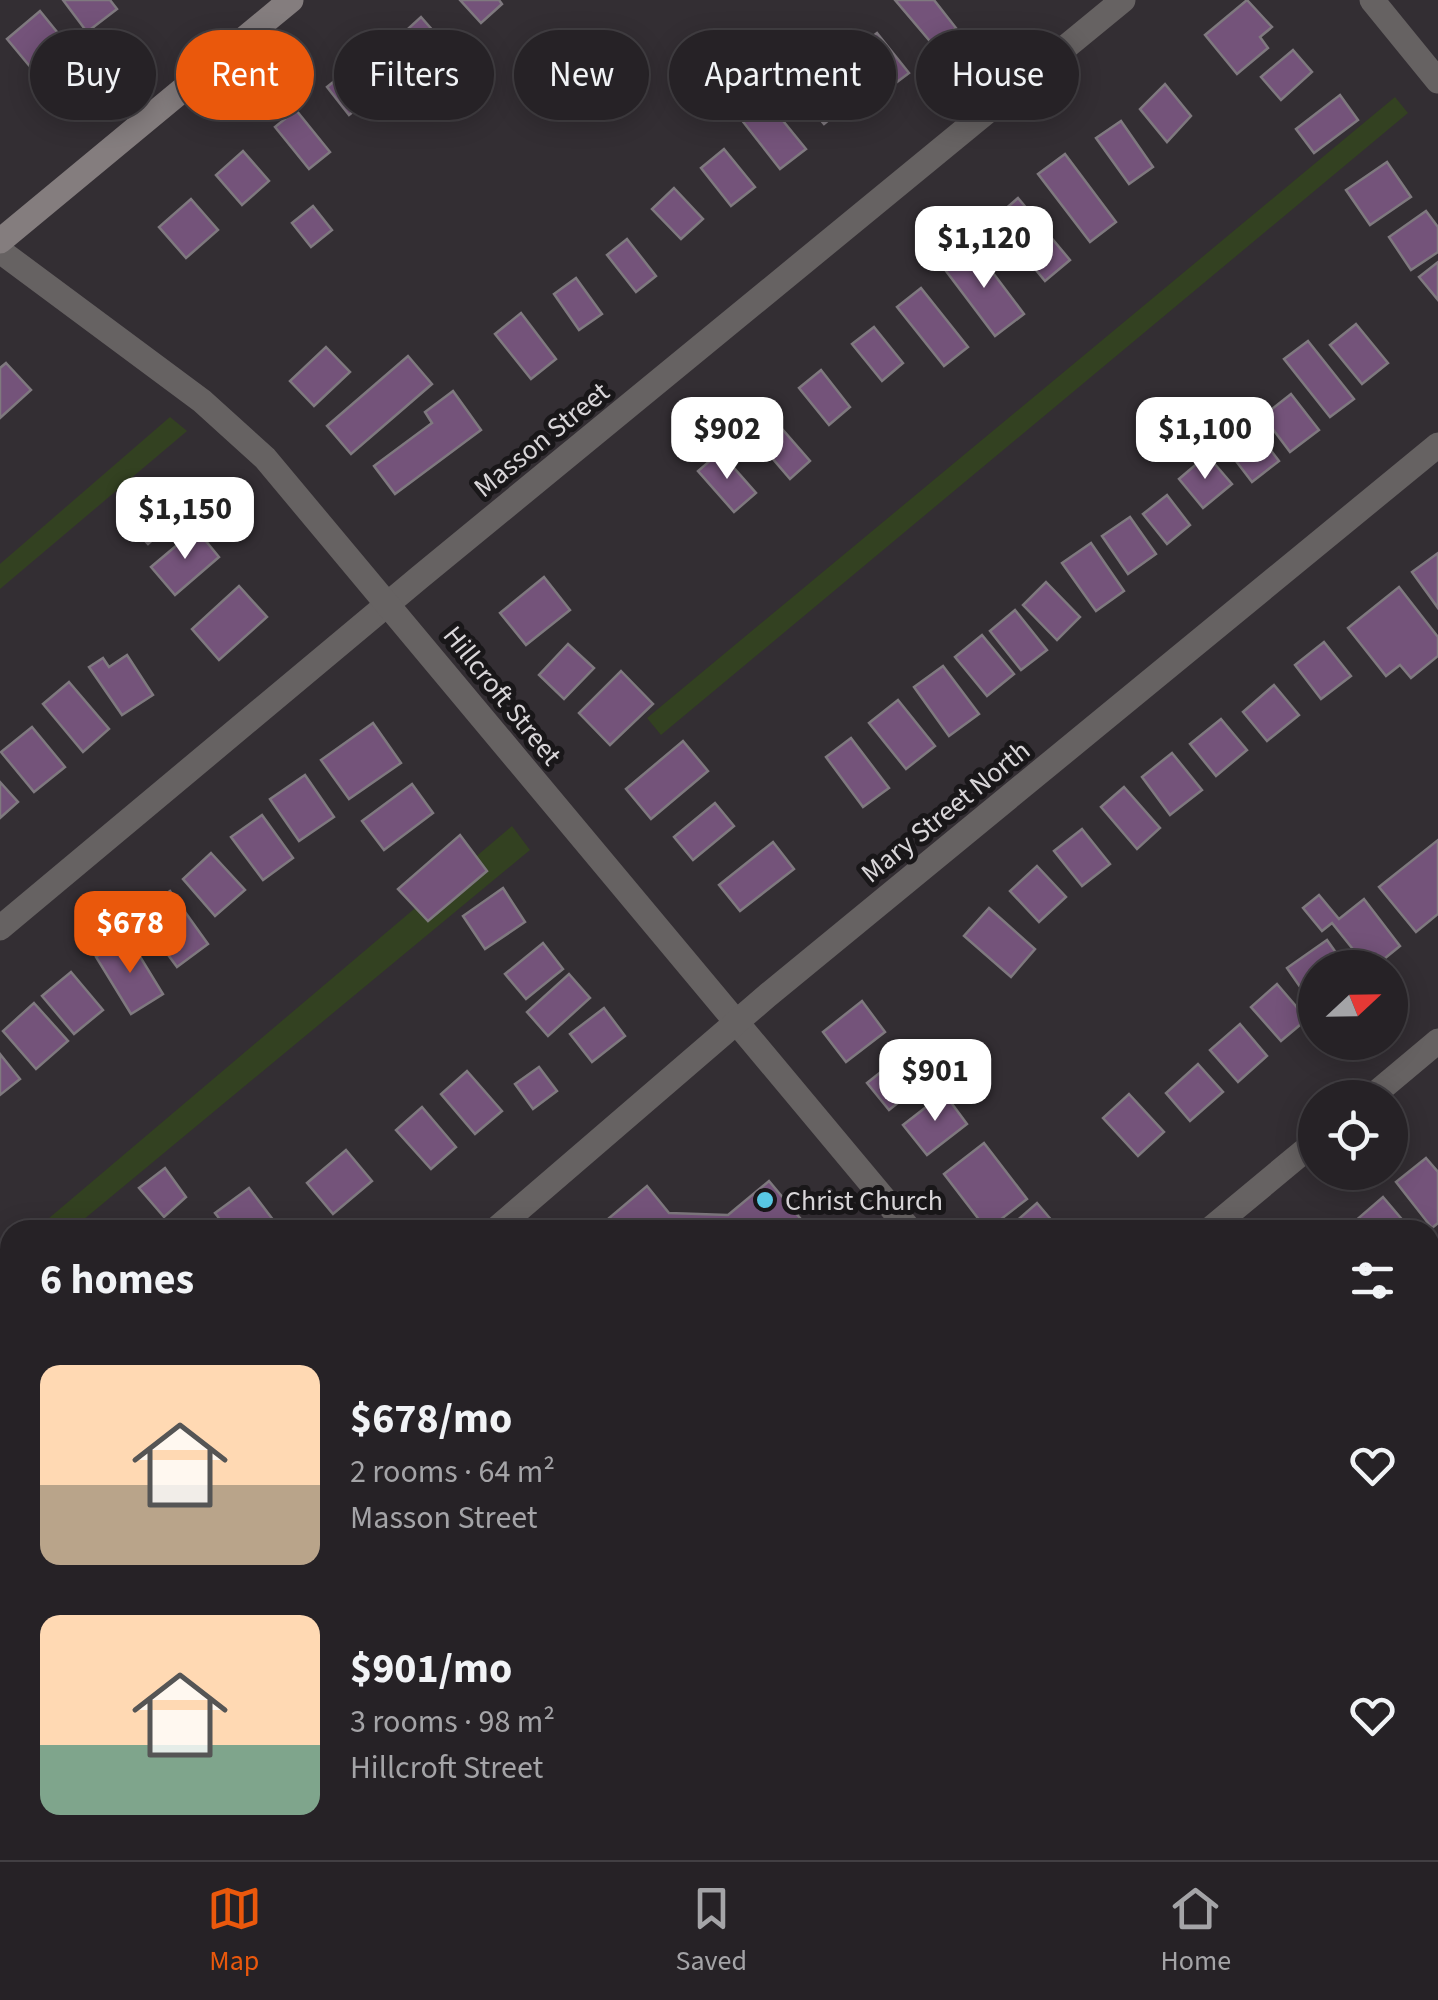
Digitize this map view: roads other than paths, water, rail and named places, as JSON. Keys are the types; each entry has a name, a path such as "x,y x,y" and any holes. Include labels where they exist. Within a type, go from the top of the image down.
{"main road":[{"path":"0,240 283,2"}],"street":[{"name":"Masson Street","path":"0,928 1123,0"},
{"path":"1372,0 1438,81"},
{"name":"Hillcroft Street","path":"0,250 202,401 266,458 902,1220"},
{"name":"Mary Street North","path":"507,1220 735,1023 1438,445"},
{"path":"1391,1080 1438,1041"},
{"path":"1221,1220 1298,1156"}],"place":[{"name":"Christ Church","path":"765,1200"}]}
